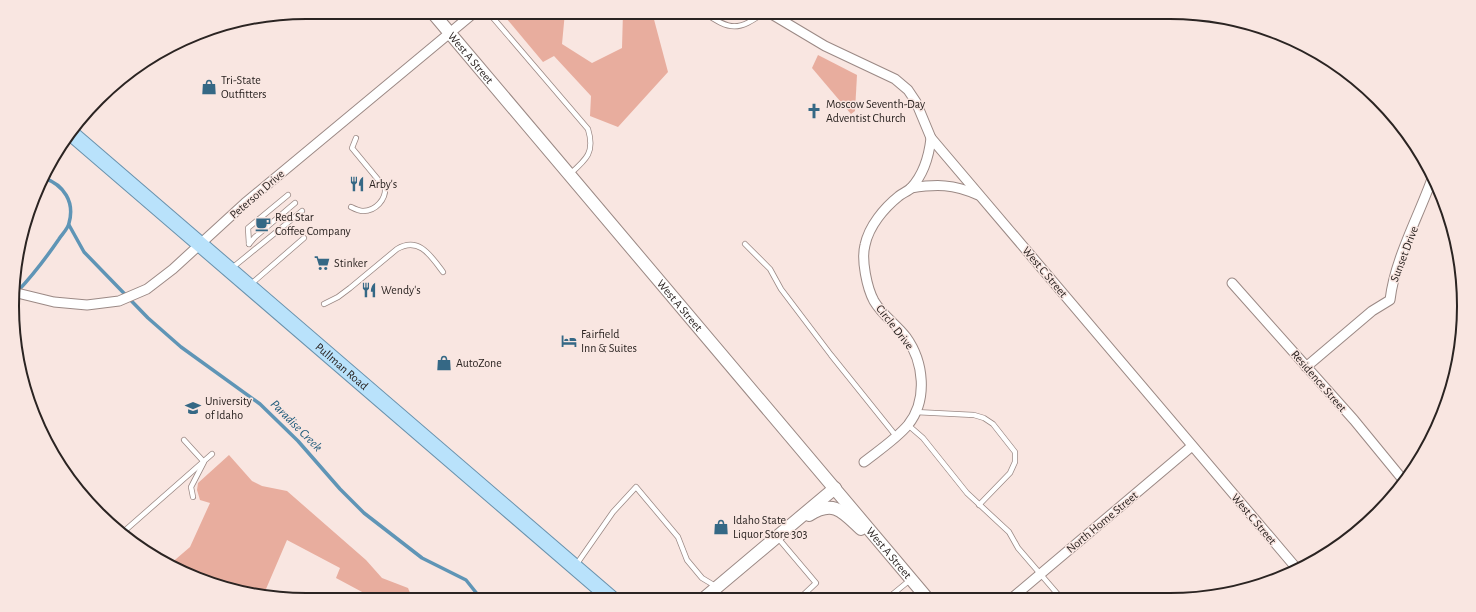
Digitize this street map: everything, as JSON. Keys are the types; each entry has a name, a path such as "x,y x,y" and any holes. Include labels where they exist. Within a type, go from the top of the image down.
{"main road":[{"name":"Pullman Road","path":"74,136 199,246 248,286 605,593"}],"street":[{"name":"West A Street","path":"438,19 923,593"},
{"name":"Peterson Drive","path":"20,294 54,302 87,305 119,301 147,290 199,246 245,203 467,19"},
{"name":"West C Street","path":"779,19 825,46 896,79 908,90 916,102 931,138 1293,565"},
{"name":"Circle Drive","path":"864,462 908,425 921,394 918,357 906,338 874,301 865,272 864,246 874,223 887,207 911,188 921,174 929,154 931,138"},
{"path":"911,188 942,185 960,187 980,196"},
{"name":"Sunset Drive","path":"1306,367 1372,310 1390,300 1393,278 1422,209 1430,185"},
{"name":"Residence Street","path":"1232,282 1401,477"},
{"name":"North Home Street","path":"1018,593 1192,446"},
{"path":"710,593 835,488"},
{"path":"781,534 819,509 834,507 845,514 911,579"}],"lane":[{"path":"494,19 588,129 591,139 587,157 570,174"},
{"path":"714,19 718,22 736,27 746,25 756,19"},
{"path":"351,207 359,211 369,211 382,202 386,195 385,188 352,148 356,138"},
{"path":"288,195 248,228 249,244 255,237 296,204"},
{"path":"230,271 302,211"},
{"path":"248,286 304,238"},
{"path":"324,304 338,297 397,249 407,244 413,244 425,250 443,272"},
{"path":"745,244 770,269 781,289 794,307 896,436"},
{"path":"914,412 974,415 984,418 993,424 1015,452 1016,462 1010,474 979,505"},
{"path":"908,425 923,438 967,493 1009,532 1018,548 1057,593"},
{"path":"184,440 204,462"},
{"path":"126,530 212,454"},
{"path":"193,497 191,487 204,462"},
{"path":"575,566 613,512 636,487 678,537 687,560 702,578 717,587"},
{"path":"781,534 816,583 805,593"},
{"path":"894,593 911,579"}],"shaded area":[{"path":"507,19 564,19 562,44 592,63 622,48 623,19 654,19 668,72 618,127 590,116 591,96 554,56 543,62"},
{"path":"818,55 857,75 855,111 851,114 812,68"},
{"path":"229,455 252,481 262,486 287,491 366,560 382,578 408,588 410,593 364,593 336,578 340,568 287,540 266,589 250,587 214,578 174,561 190,547 210,503 200,500 197,490 198,483"}],"waterway":[{"name":"Paradise Creek","path":"20,289 44,260 69,223 69,201 62,190 49,180"},
{"name":"Paradise Creek","path":"69,225 84,252 148,318 181,347 260,404 298,441 340,489 364,513 422,558 466,580 476,593"}],"place":[{"name":"Tri-State Outfitters","path":"209,87"},
{"name":"Moscow Seventh-Day Adventist Church","path":"814,111"},
{"name":"Arby's","path":"357,184"},
{"name":"Red Star Coffee Company","path":"263,224"},
{"name":"Stinker","path":"322,263"},
{"name":"Wendy's","path":"369,290"},
{"name":"Fairfield Inn & Suites","path":"569,341"},
{"name":"AutoZone","path":"444,363"},
{"name":"University of Idaho","path":"193,408"},
{"name":"Idaho State Liquor Store 303","path":"721,527"}]}
